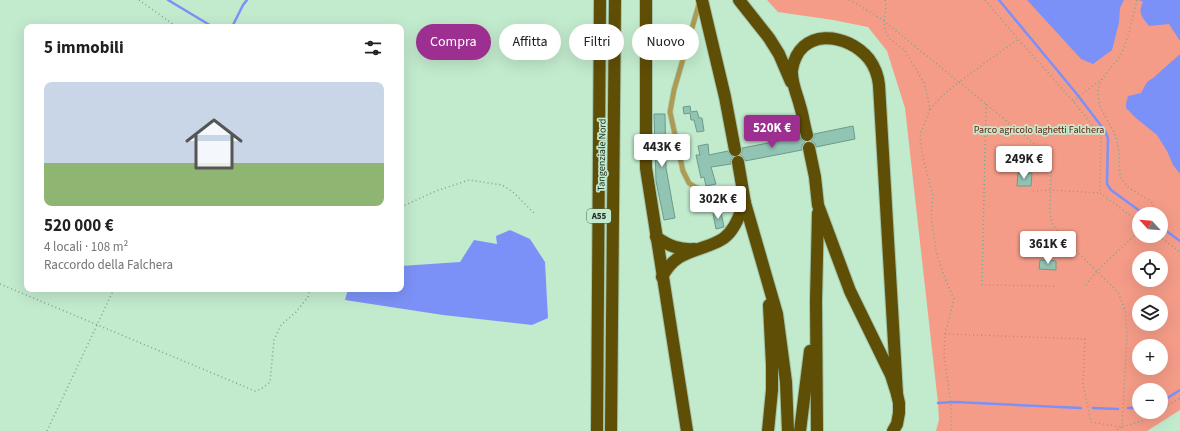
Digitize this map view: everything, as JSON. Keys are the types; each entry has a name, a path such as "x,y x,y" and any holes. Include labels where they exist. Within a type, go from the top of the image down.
{"highway":[{"name":"Tangenziale Nord","path":"597,431 600,0"},
{"name":"Tangenziale Nord","path":"612,427 615,0"},
{"path":"646,0 646,168 687,431"},
{"path":"701,0 725,97 735,150"},
{"path":"739,0 769,38 779,54 796,92"},
{"path":"807,135 792,75 794,62 802,48 814,40 827,38 852,45 865,55 876,71 879,84 897,394"},
{"path":"809,148 815,177 818,205 816,301 817,431"},
{"path":"738,162 744,200 777,314 786,382 788,431"},
{"path":"662,277 667,267 674,260 682,255 720,241 725,237 731,231 744,200"},
{"path":"818,205 850,291 891,375 899,403 897,424 893,431"},
{"path":"656,237 674,247 684,250 700,249"},
{"path":"768,286 772,365 772,390 768,431"},
{"path":"800,431 816,301"}],"lane":[{"path":"701,0 674,90 670,112 683,171 689,183 720,197 744,200"}],"path":[{"path":"139,0 173,24"},
{"path":"849,0 884,21 1048,155 1051,168 1050,214 1052,223 1061,236 1118,292 1125,310 1127,335 1122,427"},
{"path":"885,0 885,30 890,39 905,51 925,85 930,109"},
{"path":"984,0 1073,101 1101,136 1100,193"},
{"path":"1073,101 1102,79 1121,55 1129,33 1137,0"},
{"path":"951,431 951,406 944,355 945,334 954,299 944,276 936,250 931,217 933,196 922,154 920,135 930,109 943,95 1018,39"},
{"path":"1102,79 1098,90 1099,105 1116,136 1121,179 1129,188 1151,200 1154,207"},
{"path":"986,104 982,285 1056,286"},
{"path":"404,207 436,191 469,180 502,185 513,192 535,214"},
{"path":"1033,191 1051,190 1100,193 1132,217"},
{"path":"1086,285 1097,271 1132,238"},
{"path":"1168,243 1180,252"},
{"path":"0,284 255,391 261,389 270,382 274,340 281,325 296,312 308,297 309,292"},
{"path":"47,431 113,292"},
{"path":"945,334 1085,339 1083,384 1091,422 1122,427"},
{"path":"1168,405 1180,398"},
{"path":"1115,431 1145,419"}],"green space":[{"name":"Parco agricolo laghetti Falchera","path":"767,0 1180,0 1180,410 1168,418 1168,383 1132,383 1132,419 1166,419 1147,431 936,431 939,420 938,403 905,108 887,51 868,27 778,12"}],"water":[{"path":"1027,0 1124,0 1120,8 1119,23 1112,50 1093,64 1081,59"},
{"path":"1139,0 1180,0 1180,41 1169,24 1149,26 1141,12 1143,2"},
{"path":"1179,55 1180,174 1173,165 1167,151 1157,135 1126,108 1128,96 1141,93 1147,82"},
{"path":"510,230 530,239 545,262 548,318 532,325 443,315 345,300 347,292 404,292 404,266 460,262 474,240 497,244 496,236"}],"building":[{"path":"690,106 691,112 697,111 699,118 702,118 704,131 697,132 694,120 691,120 690,113 684,114 683,107"},
{"path":"654,114 665,114 666,168 675,218 664,220 656,181"},
{"path":"853,126 855,139 816,147 815,143 811,141 814,134"},
{"path":"800,137 805,142 802,145 802,150 745,161 740,155 742,148"},
{"path":"708,144 709,155 728,151 733,157 731,164 711,167 716,184 706,186 704,177 701,178 696,155 700,155 698,146"},
{"path":"1018,173 1032,173 1031,186 1017,186"},
{"path":"721,212 724,227 716,229 713,214"},
{"path":"1040,260 1056,261 1056,270 1039,269"}],"waterway":[{"path":"168,0 208,24"},
{"path":"234,24 247,0"},
{"path":"999,0 1076,93 1105,131 1108,138 1107,184 1111,190 1134,207"},
{"path":"1168,232 1180,241"},
{"path":"1168,398 1180,390"},
{"path":"938,403 955,402 1081,408"},
{"path":"1093,408 1118,409"}]}
